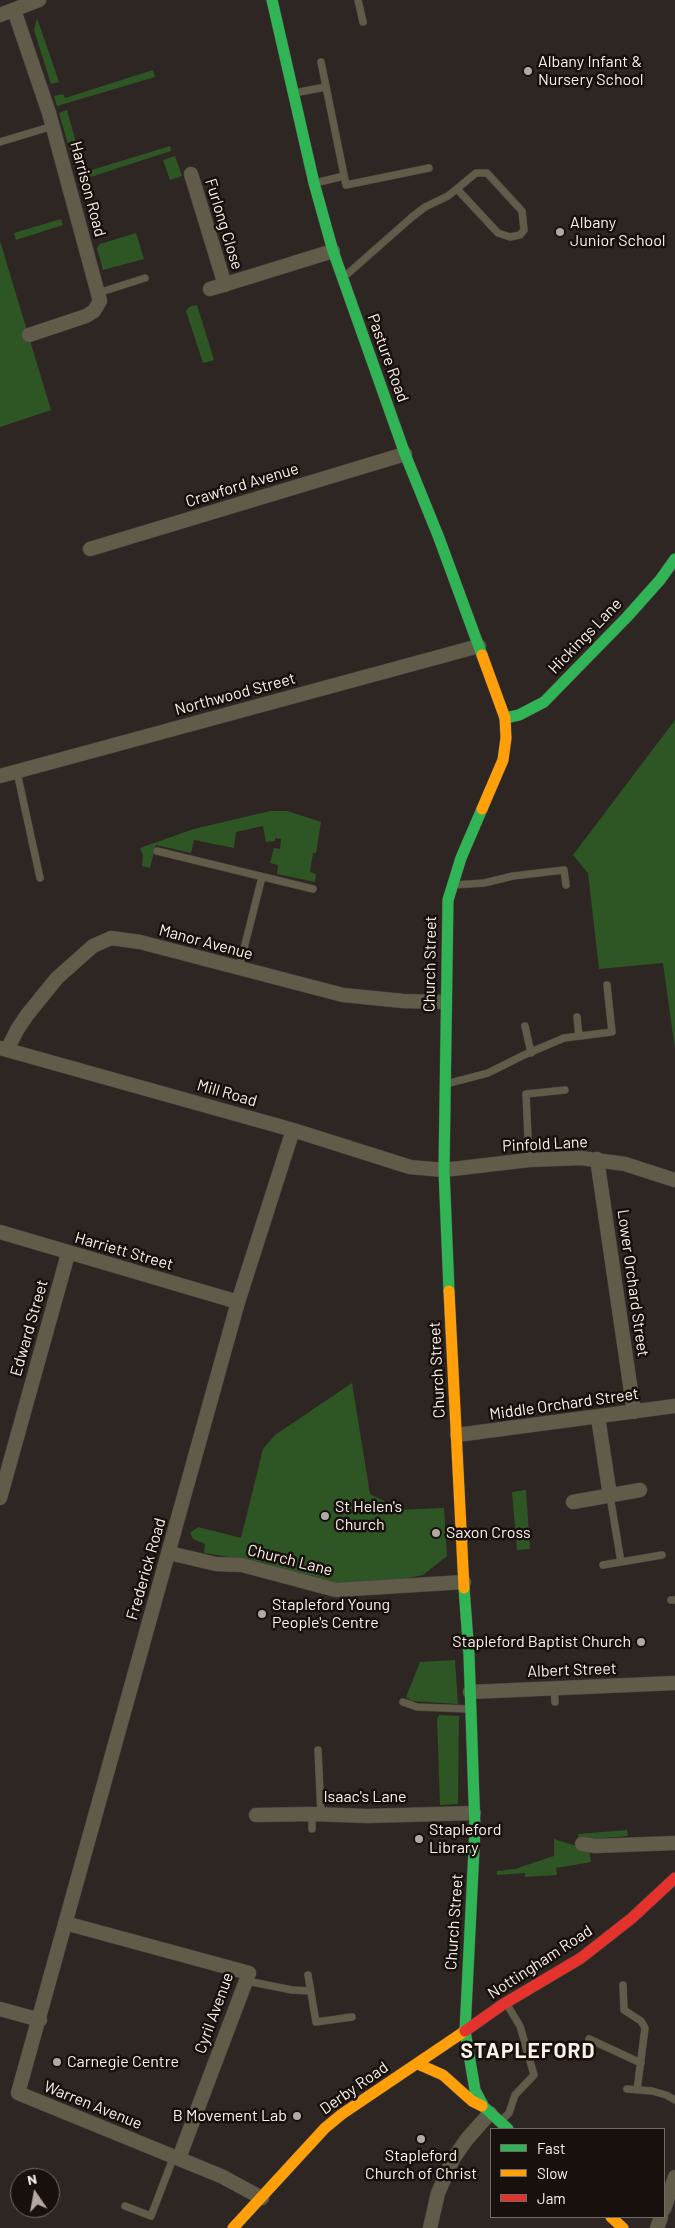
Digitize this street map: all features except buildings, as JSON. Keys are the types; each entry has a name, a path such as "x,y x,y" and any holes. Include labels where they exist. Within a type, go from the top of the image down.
{"main road":[{"name":"Pasture Road","path":"272,0 314,183 333,251 405,454 440,538 505,718"},
{"name":"Hickings Lane","path":"505,718 519,714 544,702 627,617 660,580 675,559"},
{"name":"Church Street","path":"496,2118 475,2090 471,2078 466,2031 475,1853 471,1709 444,1170 445,1002 448,900 452,885 503,760 506,738 505,718"},
{"name":"Nottingham Road","path":"466,2031 506,2002 581,1958 632,1918 675,1878"},
{"name":"Derby Road","path":"233,2228 325,2128 342,2114 466,2031"},
{"path":"418,2064 443,2075 472,2101 496,2118"},
{"path":"612,2218 623,2228"}],"street":[{"path":"0,15 39,0"},
{"name":"Harrison Road","path":"14,10 53,126 98,293"},
{"name":"Furlong Close","path":"191,174 225,285"},
{"name":"Furlong Close","path":"210,290 333,251"},
{"path":"29,335 86,316 98,305 100,301 98,293"},
{"name":"Crawford Avenue","path":"90,549 405,454"},
{"name":"Northwood Street","path":"0,776 480,646"},
{"name":"Manor Avenue","path":"4,1049 27,1015 57,978 93,946 111,938 140,942 343,995 403,1001 445,1002"},
{"name":"Mill Road","path":"4,1049 293,1130 394,1164 410,1168 444,1170"},
{"name":"Frederick Road","path":"40,2020 65,1923 238,1302 293,1130"},
{"name":"Pinfold Lane","path":"444,1170 530,1160 597,1160 625,1164 675,1180"},
{"name":"Lower Orchard Street","path":"597,1160 634,1412"},
{"name":"Harriett Street","path":"0,1232 68,1254 238,1302"},
{"name":"Edward Street","path":"0,1498 68,1254"},
{"name":"Middle Orchard Street","path":"457,1435 675,1406"},
{"path":"598,1417 610,1496"},
{"path":"572,1502 640,1490"},
{"name":"Church Lane","path":"169,1553 216,1564 242,1566 336,1590 464,1582"},
{"name":"Albert Street","path":"470,1692 555,1695 675,1683"},
{"name":"Isaac's Lane","path":"256,1815 317,1814 367,1816 474,1813"},
{"path":"582,1844 595,1846 675,1843"},
{"name":"Cyril Avenue","path":"65,1923 249,1974 176,2157"},
{"path":"0,2009 40,2020"},
{"name":"Warren Avenue","path":"40,2020 18,2093 244,2186 262,2198"},
{"path":"430,2228 438,2193 453,2159 467,2139 496,2118"},
{"path":"665,2206 675,2177"}],"lane":[{"path":"358,0 363,22"},
{"path":"321,62 346,185 429,168"},
{"path":"293,94 326,86"},
{"path":"0,142 53,126"},
{"path":"343,278 412,217 457,189 476,173 487,173 522,211 524,230 520,234 510,237 498,233 457,189"},
{"path":"314,183 344,176"},
{"path":"98,293 145,278"},
{"path":"17,772 40,878"},
{"path":"157,851 313,889"},
{"path":"452,885 484,883 513,876 564,870 566,886"},
{"path":"239,968 262,877"},
{"path":"446,1084 488,1073 564,1038 612,1032 607,985"},
{"path":"577,1017 579,1036"},
{"path":"525,1026 531,1053"},
{"path":"530,1160 526,1094 565,1090"},
{"path":"610,1496 622,1562"},
{"path":"604,1565 662,1555"},
{"path":"403,1702 424,1708 471,1709"},
{"path":"312,1829 317,1814 318,1750"},
{"path":"308,1975 316,2022 352,2017"},
{"path":"247,1981 292,1990 310,1991"},
{"path":"623,1985 624,2010 641,2021 645,2028 637,2090"},
{"path":"496,2118 509,2113 515,2095 534,2075 520,2026 506,2002"},
{"path":"588,2040 640,2063"},
{"path":"627,2088 666,2095 675,2100"},
{"path":"125,2206 151,2216 176,2157"}],"green space":[{"path":"37,18 59,82 51,84 34,30"},
{"path":"153,70 155,77 57,106 54,96 63,94 65,98"},
{"path":"67,110 83,168 79,170 75,168 59,113"},
{"path":"170,146 171,151 81,180 79,174"},
{"path":"175,156 182,176 170,180 163,160"},
{"path":"61,219 63,225 16,240 14,233"},
{"path":"136,233 144,259 103,270 97,248 100,244"},
{"path":"0,241 51,410 0,427"},
{"path":"197,305 214,360 203,363 186,311 189,307"},
{"path":"675,720 675,1049 663,963 599,969 588,873 573,855"},
{"path":"270,811 287,811 321,822 316,853 313,853 310,872 316,874 315,882 277,874 278,865 270,863 274,848 280,849 281,839 275,838 275,841 266,842 263,826 236,832 234,848 194,840 191,853 156,845 150,868 142,866 143,855 140,848 194,829"},
{"path":"352,1383 370,1494 386,1502 396,1502 397,1510 444,1508 447,1556 423,1575 383,1583 330,1585 262,1562 204,1553 205,1544 193,1539 190,1533 198,1527 241,1538 263,1449 275,1435"},
{"path":"526,1490 530,1549 517,1550 512,1492"},
{"path":"455,1660 458,1704 412,1701 406,1697 420,1662"},
{"path":"439,1715 459,1716 458,1804 440,1805 437,1719"},
{"path":"627,1830 628,1836 579,1840 578,1834"},
{"path":"554,1839 589,1850 591,1862 556,1868 557,1875 525,1877 525,1873 497,1875 497,1871 515,1869 554,1856"}],"traffic: fast":[{"path":"272,0 314,183 333,251 405,454 439,538 482,655"},
{"path":"505,718 519,715 544,702 627,617 660,580 675,559"},
{"path":"449,1291 444,1170 448,900 461,858 482,809"},
{"path":"464,1588 469,1655 475,1829 465,2031 475,2090 484,2107 507,2128"}],"traffic: slow":[{"path":"482,655 505,718 506,738 503,760 482,809"},
{"path":"449,1291 464,1588"},
{"path":"233,2228 325,2128 342,2114 465,2031"},
{"path":"418,2064 443,2075 472,2101 482,2106"},
{"path":"612,2218 623,2228"}],"traffic: jam":[{"path":"465,2031 502,2005 581,1958 632,1918 675,1878"}],"place":[{"name":"Albany Infant & Nursery School","path":"528,71"},
{"name":"Albany Junior School","path":"560,232"},
{"name":"St Helen's Church","path":"325,1516"},
{"name":"Saxon Cross","path":"436,1533"},
{"name":"Stapleford Young People's Centre","path":"262,1614"},
{"name":"Stapleford Baptist Church","path":"641,1642"},
{"name":"Stapleford Library","path":"419,1839"},
{"name":"Carnegie Centre","path":"57,2062"},
{"name":"B Movement Lab","path":"297,2116"},
{"name":"Stapleford Church of Christ","path":"421,2139"}],"district":[{"name":"STAPLEFORD","path":"528,2051"}]}
